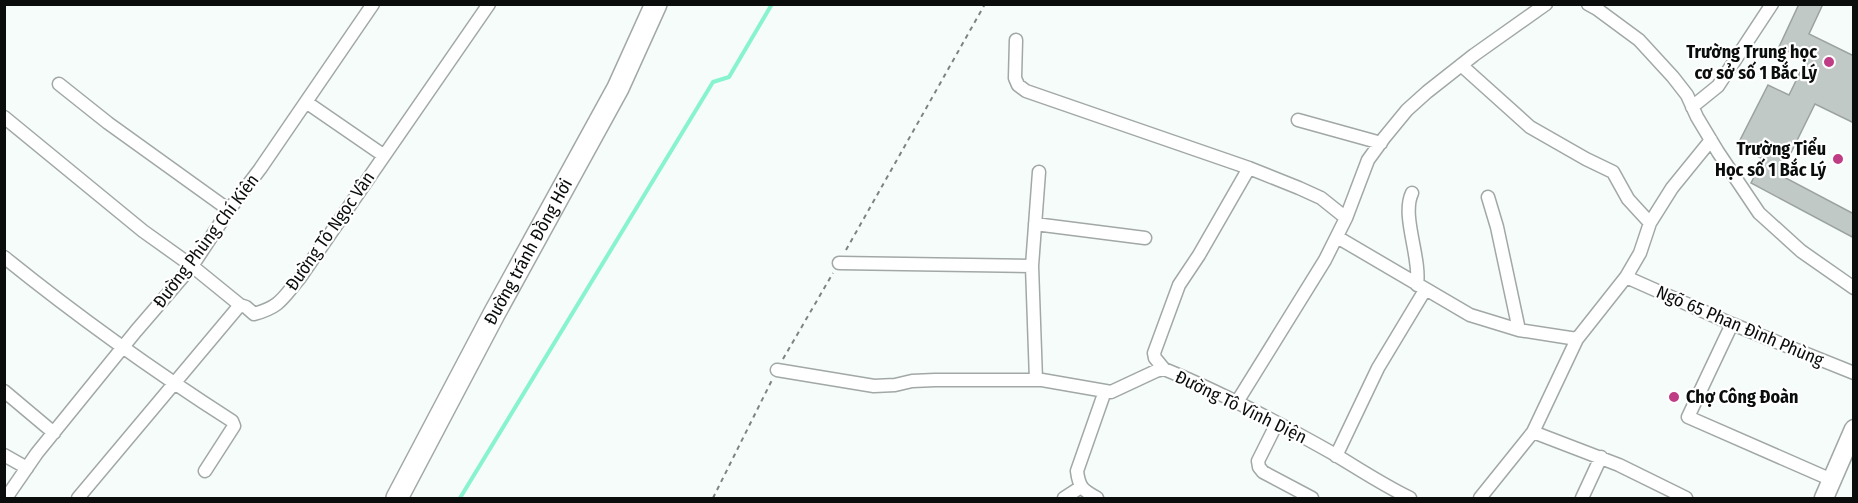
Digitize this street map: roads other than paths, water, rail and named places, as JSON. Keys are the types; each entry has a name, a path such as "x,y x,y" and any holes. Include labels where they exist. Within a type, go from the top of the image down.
{"highway":[{"name":"Đường tránh Đồng Hới","path":"397,498 494,314 618,88 656,4"}],"main road":[{"path":"1824,498 1854,429"}],"street":[{"name":"Đường Phùng Chí Kiên","path":"6,498 54,433 192,266 373,4"},
{"name":"Đường Tô Ngọc Vân","path":"240,305 254,314 276,306 299,279 489,4"},
{"path":"1237,402 1311,284 1346,218 1368,160 1381,143 1407,110 1427,92 1546,4"},
{"path":"1588,4 1639,40 1673,77 1687,95 1711,140 1759,213 1801,251 1854,288"},
{"path":"1692,106 1718,86 1772,4"},
{"path":"1016,40 1014,78 1018,85 1026,91 1249,168 1321,198 1346,218"},
{"path":"1461,65 1530,128 1613,172 1628,199 1650,223"},
{"path":"59,84 108,123 229,210"},
{"path":"306,102 383,155"},
{"path":"4,117 143,231 192,266 240,305 78,498"},
{"path":"1298,120 1381,143"},
{"path":"1480,498 1533,432 1577,339 1626,277 1640,253 1650,223 1672,188 1711,140"},
{"path":"1164,369 1155,358 1154,353 1179,285 1249,168"},
{"path":"1036,380 1032,266 1039,172"},
{"path":"1336,456 1378,368 1421,288 1408,207 1412,193"},
{"path":"1488,197 1497,227 1519,330"},
{"path":"1035,224 1145,238"},
{"path":"1337,237 1470,315 1519,330 1577,339"},
{"path":"4,257 43,289 174,384 233,423 234,426 205,471"},
{"path":"839,263 1032,266"},
{"name":"Ngõ 65 Phan Đình Phùng","path":"1626,277 1854,374"},
{"path":"1732,324 1688,417 1832,480"},
{"name":"Đường Tô Vĩnh Diện","path":"777,370 874,386 895,386 912,381 935,380 1036,380 1111,392 1164,369 1237,402 1336,456 1382,485 1410,498"},
{"path":"4,391 54,433"},
{"path":"1097,498 1078,484 1077,471 1105,391"},
{"path":"1277,423 1258,461 1259,467 1263,472 1312,498"},
{"path":"1533,432 1601,457 1686,498"},
{"path":"4,455 27,468"},
{"path":"1582,498 1601,457"},
{"path":"1064,498 1081,487"}],"waterway":[{"path":"460,498 713,82 729,77 772,4"}],"place":[{"name":"Trường Trung học cơ sở số 1 Bắc Lý","path":"1829,62"},
{"name":"Trường Tiểu Học số 1 Bắc Lý","path":"1838,159"},
{"name":"Chợ Công Đoàn","path":"1674,397"}]}
